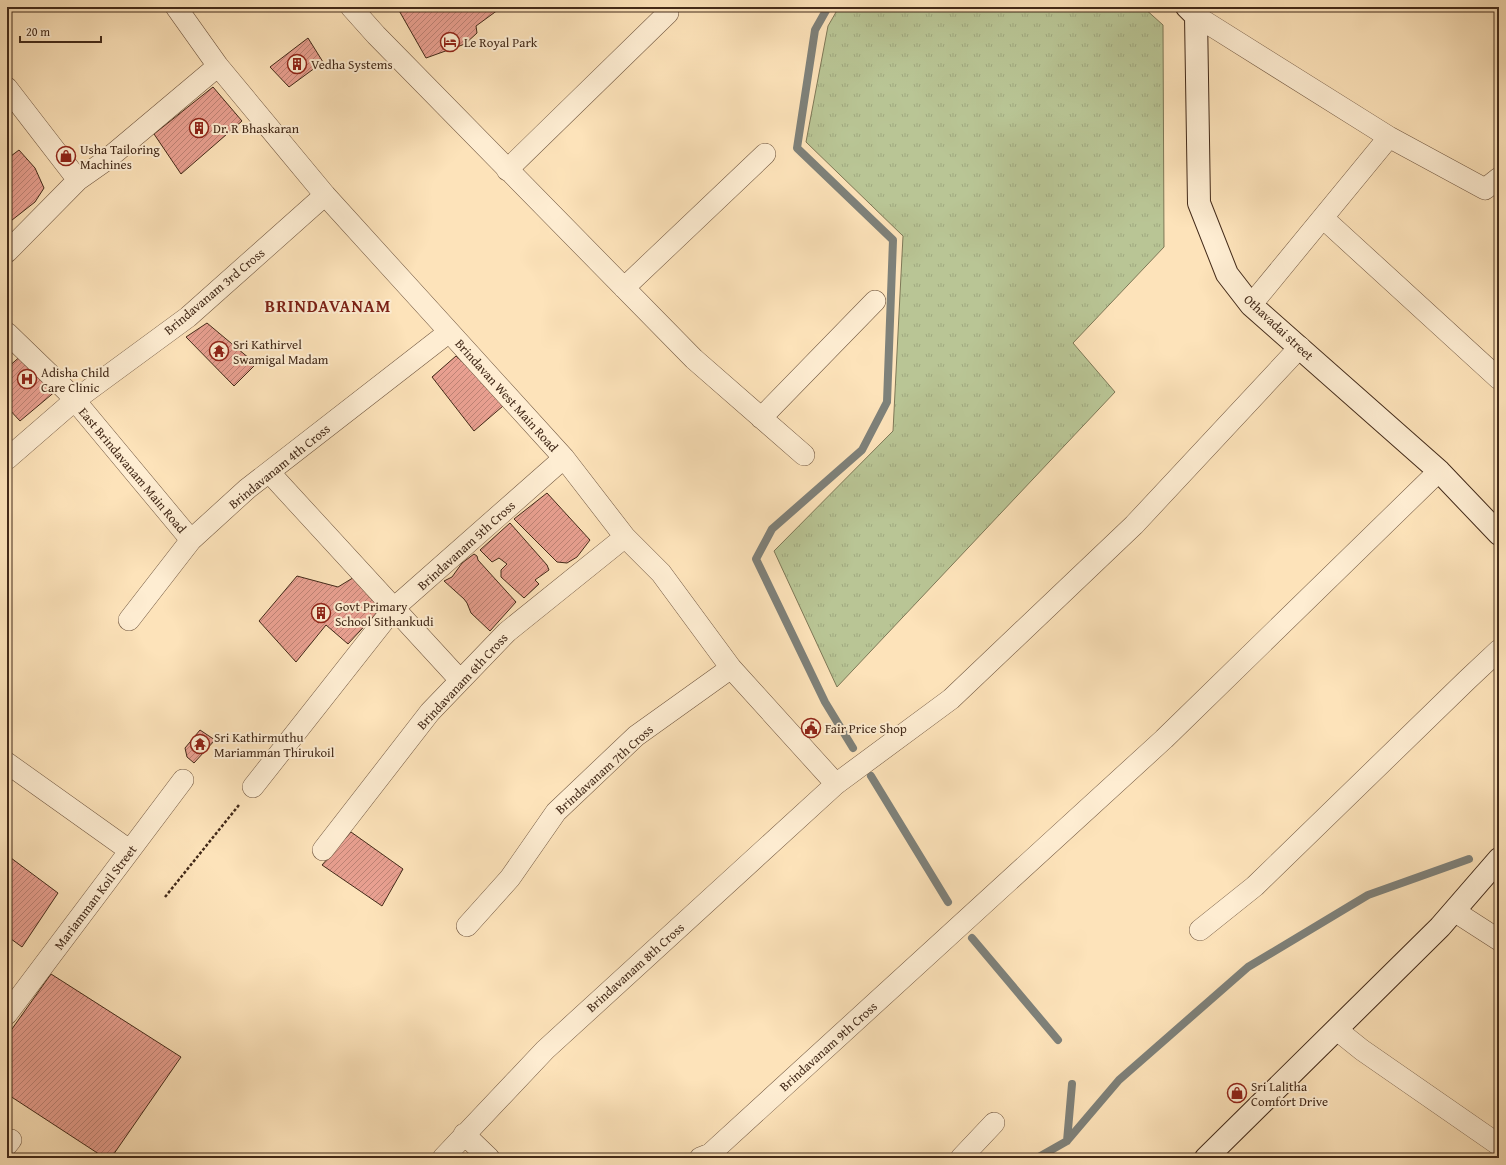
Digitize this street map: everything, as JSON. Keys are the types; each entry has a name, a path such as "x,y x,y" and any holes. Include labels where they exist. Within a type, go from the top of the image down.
{"street":[{"name":"Brindavan West Main Road","path":"176,7 218,66 325,195 564,458 626,537 661,573 731,668 836,784"},
{"path":"351,7 382,41 694,359 804,455"},
{"path":"508,170 668,12"},
{"path":"1191,12 1389,137 1485,189 1499,178"},
{"name":"Othavadai street","path":"1191,12 1199,203 1227,274 1251,305 1439,471 1499,534"},
{"path":"7,252 78,180 105,161 218,66"},
{"path":"7,88 78,180"},
{"path":"1251,305 1389,137"},
{"path":"624,288 765,154"},
{"name":"Brindavanam 3rd Cross","path":"7,459 75,400 188,317 325,195"},
{"path":"1323,218 1499,379"},
{"path":"761,418 875,301"},
{"name":"Brindavanam 4th Cross","path":"129,620 191,540 247,489 449,332"},
{"name":"East Brindavanam Main Road","path":"7,333 67,391 191,540"},
{"name":"Brindavanam 8th Cross","path":"444,1158 464,1134 545,1050 836,784 951,699 1134,525 1300,347"},
{"name":"Brindavanam 5th Cross","path":"254,787 394,608 564,458"},
{"name":"Brindavanam 9th Cross","path":"700,1158 710,1154 1164,739 1439,471"},
{"path":"269,472 460,680"},
{"name":"Brindavanam 6th Cross","path":"323,850 430,712 460,680 507,632 626,537"},
{"path":"1200,930 1255,886 1499,650"},
{"name":"Brindavanam 7th Cross","path":"467,926 510,878 556,812 636,736 731,668"},
{"path":"7,763 129,850"},
{"name":"Mariamman Koil Street","path":"7,1014 183,780"},
{"path":"1206,1158 1440,927 1499,859"},
{"path":"1454,911 1499,940"},
{"path":"1336,1030 1362,1050 1499,1145"},
{"path":"961,1158 994,1123"},
{"path":"464,1134 489,1158"}],"path":[{"path":"165,897 254,787"}],"green space":[{"path":"839,7 1143,7 1163,25 1164,247 1073,343 1115,392 837,687 774,551 893,431 903,236 806,142 828,26"}],"building":[{"path":"397,7 502,7 476,26 477,33 465,44 426,58"},
{"name":"Vedha Systems","path":"308,38 323,62 289,87 270,67"},
{"name":"Dr. R Bhaskaran","path":"213,87 242,121 181,174 154,134"},
{"path":"19,150 35,168 44,188 35,202 7,224 7,159"},
{"name":"Sri Kathirvel Swamigal Madam","path":"207,323 256,364 234,386 186,337"},
{"name":"Adisha Child Care Clinic","path":"23,354 57,390 20,421 7,407 7,368"},
{"path":"456,356 481,378 503,406 474,431 432,377"},
{"path":"547,493 590,540 577,557 567,563 557,562 514,519"},
{"path":"510,523 547,565 549,570 535,580 539,584 524,598 501,577 501,570 507,564 499,558 492,562 480,550"},
{"path":"474,554 516,602 490,631 471,613 464,599 444,581 452,577 462,563"},
{"name":"Govt Primary School Sithankudi","path":"297,576 338,587 356,576 383,606 348,644 326,625 296,662 259,621"},
{"name":"Sri Kathirmuthu Mariamman Thirukoil","path":"200,730 215,740 194,763 187,757 185,748"},
{"path":"351,832 403,869 382,906 322,865"},
{"path":"7,855 58,893 22,947 7,936"},
{"path":"51,974 181,1057 111,1158 105,1158 7,1094 7,1036"}],"waterway":[{"path":"828,7 815,30 797,148 893,240 887,402 862,450 772,529 756,559 825,702 853,748"},
{"path":"871,776 948,902"},
{"path":"1037,1158 1067,1141 1119,1080 1248,967 1368,895 1469,859"},
{"path":"972,938 1058,1040"},
{"path":"1067,1141 1072,1084"}],"place":[{"name":"Le Royal Park","path":"450,42"},
{"name":"Vedha Systems","path":"297,64"},
{"name":"Dr. R Bhaskaran","path":"199,128"},
{"name":"Usha Tailoring Machines","path":"66,156"},
{"name":"Sri Kathirvel Swamigal Madam","path":"219,351"},
{"name":"Adisha Child Care Clinic","path":"27,379"},
{"name":"Govt Primary School Sithankudi","path":"321,613"},
{"name":"Fair Price Shop","path":"811,728"},
{"name":"Sri Kathirmuthu Mariamman Thirukoil","path":"200,744"},
{"name":"Sri Lalitha Comfort Drive","path":"1237,1093"}],"district":[{"name":"BRINDAVANAM","path":"328,306"}]}
